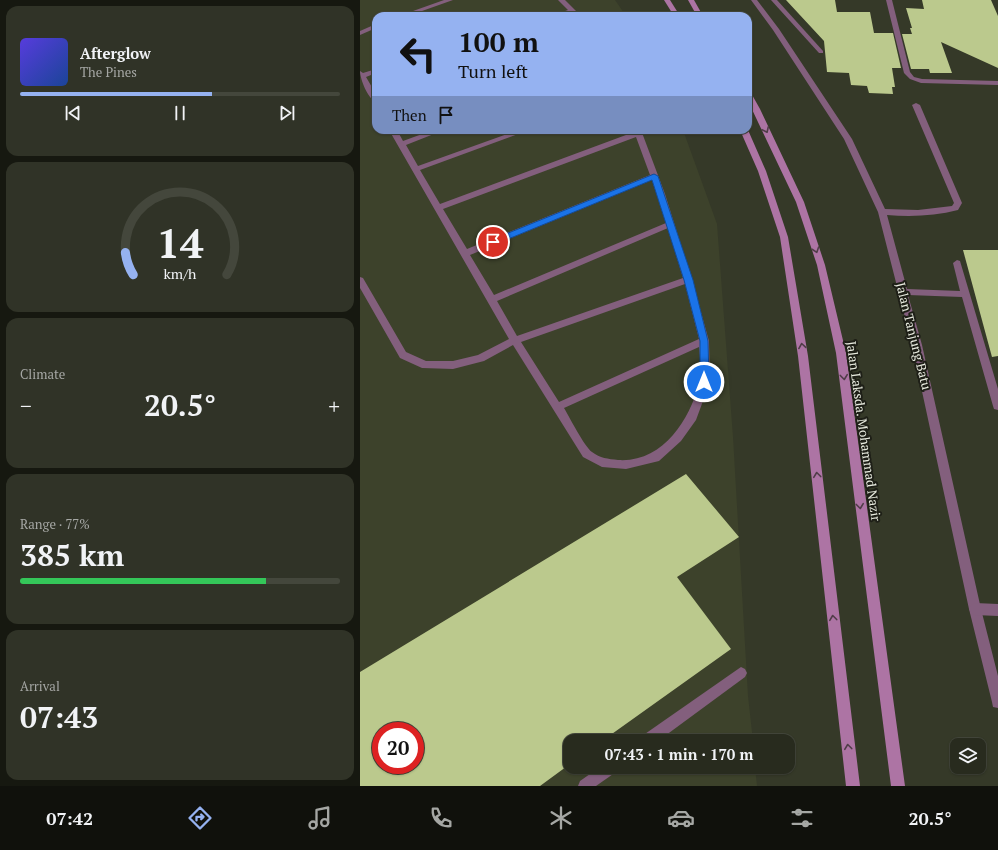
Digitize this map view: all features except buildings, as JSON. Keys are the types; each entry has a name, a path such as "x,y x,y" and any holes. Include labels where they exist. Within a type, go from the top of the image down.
{"main road":[{"path":"667,0 674,12"},
{"path":"691,0 698,12"},
{"name":"Jalan Laksda. Mohammad Nazir","path":"752,102 800,202 821,265 840,353 898,786"},
{"path":"746,134 762,170 784,238 803,356 853,786"}],"street":[{"path":"414,12 450,0"},
{"path":"561,0 573,10"},
{"name":"Jalan Tanjung Batu","path":"754,0 776,29 848,139 882,212 917,345 975,609 998,702"},
{"path":"774,0 821,52"},
{"path":"889,0 907,73 912,78 920,81 998,83"},
{"path":"567,12 573,10"},
{"path":"360,33 372,28"},
{"path":"372,73 361,75 372,93"},
{"path":"882,212 906,214 940,211 955,208 958,203 916,104"},
{"path":"396,134 491,300 587,454 602,463 626,465 656,458 678,438 692,418 704,382 704,341 688,280 654,176 638,134"},
{"path":"401,144 429,134"},
{"path":"416,169 514,134"},
{"path":"438,208 632,134"},
{"path":"464,254 654,176"},
{"path":"491,300 670,224"},
{"path":"957,263 998,406"},
{"path":"360,280 364,293 403,355 425,365 453,365 481,358 515,340 688,280"},
{"path":"903,292 966,294"},
{"path":"557,407 704,341"},
{"path":"975,609 998,610"},
{"path":"657,734 741,674"},
{"path":"585,786 601,774"}],"shaded area":[{"path":"360,0 615,0 623,12 372,12 372,134 684,134 717,224 733,437 748,696 752,734 563,734 563,774 756,774 757,786 360,786"}],"route":[{"path":"493,242 654,176 688,280 704,341 704,382"}]}
